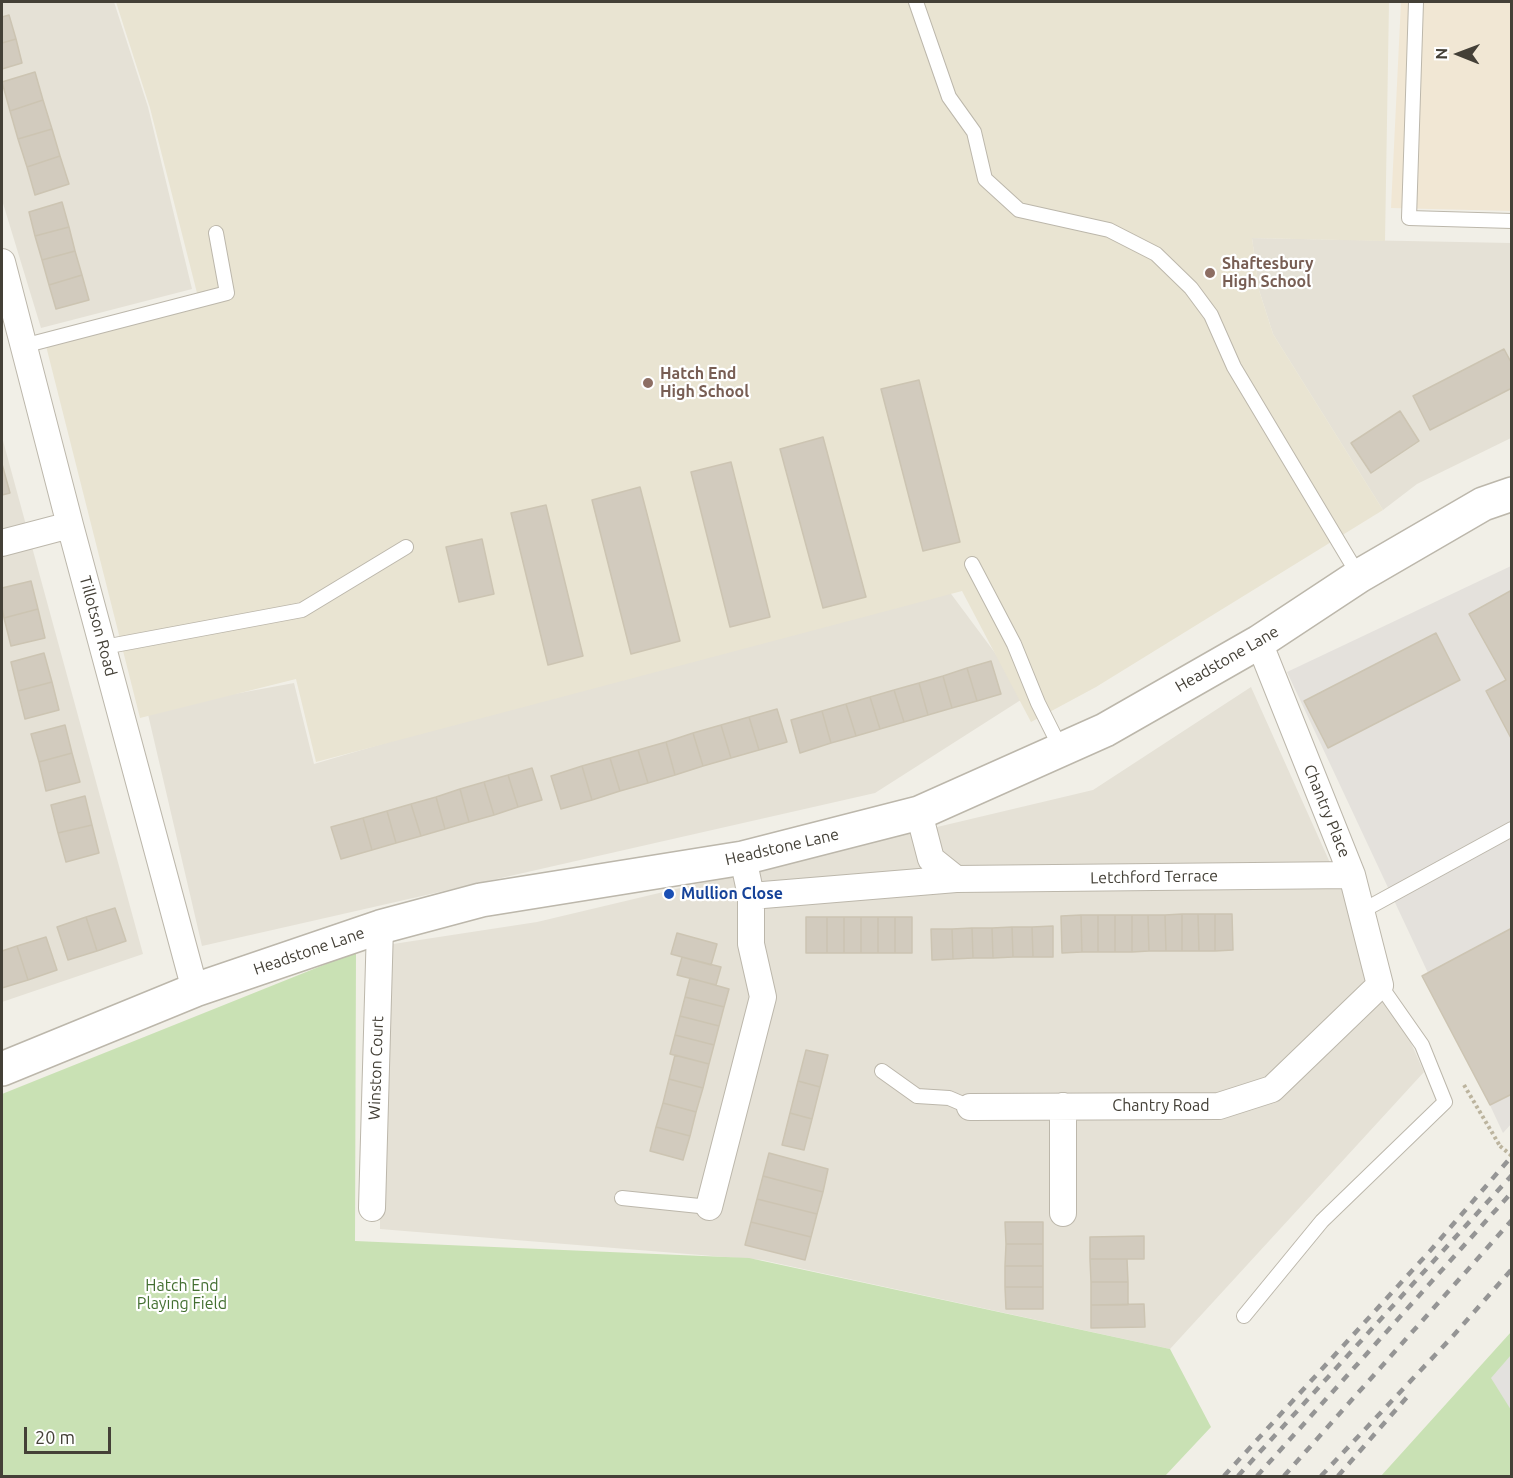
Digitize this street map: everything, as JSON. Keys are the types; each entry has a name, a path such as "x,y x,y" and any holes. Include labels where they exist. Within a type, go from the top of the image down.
{"street":[{"name":"Tillotson Road","path":"2,262 195,990"},
{"name":"Headstone Lane","path":"2,1069 195,990 380,927 481,900 744,858 919,813 1104,730 1259,642 1359,576 1483,504 1512,494"},
{"path":"2,543 70,525"},
{"name":"Chantry Place","path":"1259,642 1352,875 1380,985"},
{"path":"919,813 931,859 956,879"},
{"path":"709,1207 763,997 751,944 750,896 744,858"},
{"name":"Letchford Terrace","path":"750,896 956,879 1352,875"},
{"name":"Winston Court","path":"372,1208 380,927"},
{"name":"Chantry Road","path":"970,1107 1218,1106 1272,1089 1380,985"},
{"path":"1063,1106 1063,1213"}],"lane":[{"path":"916,2 949,97 974,132 985,179 1019,210 1109,230 1156,254 1191,288 1211,315 1234,367 1359,576"},
{"path":"1416,2 1409,218 1512,221"},
{"path":"23,346 227,293 216,233"},
{"path":"104,647 302,610 406,547"},
{"path":"972,564 1014,644 1038,703 1061,749"},
{"path":"1362,911 1512,829"},
{"path":"1244,1316 1322,1221 1445,1102 1422,1045 1380,985"},
{"path":"882,1071 917,1096 949,1098 970,1107"},
{"path":"622,1198 709,1207"}],"path":[{"path":"1500,1146 1512,1156"}],"shaded area":[{"path":"2,2 114,2 148,107 192,289 41,328 2,200"},
{"name":"Hatch End High School","path":"116,2 1389,2 1385,241 1252,238 1259,290 1273,334 1383,510 1096,687 1031,722 962,591 316,762 296,679 140,718 43,334 197,293 150,108"},
{"path":"1401,2 1511,2 1511,211 1391,208"},
{"path":"1252,238 1511,243 1511,438 1417,484 1383,510 1273,334 1259,290"},
{"path":"2,437 143,954 2,1002"},
{"path":"1511,566 1512,1123 1503,1133 1287,672"},
{"path":"940,579 1027,696 875,793 202,946 147,710 294,683 314,764"},
{"path":"1251,687 1424,1072 1170,1349 762,1260 380,1229 380,946 537,922 1093,790"},
{"path":"1511,1355 1511,1410 1491,1378"}],"green space":[{"name":"Hatch End Playing Field","path":"356,952 355,1241 749,1258 1170,1349 1211,1427 1165,1476 2,1476 2,1094"},
{"path":"1511,1332 1511,1476 1381,1476"}],"building":[{"path":"9,15 16,39 2,43 2,17"},
{"path":"16,39 22,63 2,69 2,43"},
{"path":"35,72 43,100 10,111 2,82"},
{"path":"43,100 52,129 18,139 10,111"},
{"path":"52,129 60,156 27,167 18,139"},
{"path":"60,156 69,184 35,195 27,167"},
{"path":"62,202 69,227 35,236 29,212"},
{"path":"69,227 75,251 42,260 35,236"},
{"path":"75,251 82,275 49,285 42,260"},
{"path":"82,275 89,300 56,309 49,285"},
{"path":"1504,349 1512,364 1512,388 1430,430 1413,396"},
{"path":"919,380 960,542 923,551 881,389"},
{"path":"1400,411 1419,441 1371,473 1351,443"},
{"path":"823,437 866,597 823,608 780,449"},
{"path":"731,462 770,617 730,627 691,472"},
{"path":"2,464 10,493 2,495"},
{"path":"640,487 680,641 631,654 592,500"},
{"path":"546,505 583,656 548,665 511,513"},
{"path":"482,539 494,594 459,602 446,547"},
{"path":"31,581 38,609 4,618 2,588"},
{"path":"1512,590 1512,740 1486,691 1506,680 1469,614"},
{"path":"38,609 45,638 11,646 4,618"},
{"path":"1436,633 1460,680 1328,748 1304,701"},
{"path":"44,653 52,682 18,691 11,662"},
{"path":"991,661 1001,694 977,701 967,668"},
{"path":"967,668 977,701 952,708 943,676"},
{"path":"943,676 952,708 928,715 919,683"},
{"path":"52,682 59,710 25,719 18,691"},
{"path":"919,683 928,715 904,722 894,690"},
{"path":"894,690 904,722 880,729 870,697"},
{"path":"870,697 880,729 856,736 846,704"},
{"path":"846,704 856,736 831,743 822,711"},
{"path":"777,709 787,742 759,750 749,717"},
{"path":"822,711 831,743 800,753 791,720"},
{"path":"749,717 759,750 731,758 721,725"},
{"path":"65,725 72,753 39,762 31,734"},
{"path":"721,725 731,758 703,766 693,733"},
{"path":"693,733 703,766 675,775 666,742"},
{"path":"666,742 675,775 648,783 638,750"},
{"path":"638,750 648,783 620,791 610,758"},
{"path":"72,753 80,782 46,791 39,762"},
{"path":"610,758 620,791 592,800 582,766"},
{"path":"582,766 592,800 561,809 551,776"},
{"path":"532,768 542,800 518,807 508,775"},
{"path":"508,775 518,807 494,815 484,782"},
{"path":"484,782 494,815 469,822 460,789"},
{"path":"460,789 469,822 445,829 436,797"},
{"path":"85,796 92,825 58,833 51,805"},
{"path":"436,797 445,829 421,836 411,804"},
{"path":"411,804 421,836 396,843 387,811"},
{"path":"387,811 396,843 372,850 363,818"},
{"path":"363,818 372,850 341,859 331,827"},
{"path":"92,825 99,853 66,862 58,833"},
{"path":"115,908 126,941 97,951 86,917"},
{"path":"1182,914 1182,951 1166,951 1165,915"},
{"path":"1182,914 1198,914 1199,951 1182,951"},
{"path":"1198,914 1215,914 1215,951 1199,951"},
{"path":"1215,914 1232,914 1233,950 1215,951"},
{"path":"1081,915 1098,915 1098,952 1082,952"},
{"path":"1081,915 1082,952 1062,953 1061,916"},
{"path":"1098,915 1115,915 1115,952 1098,952"},
{"path":"1115,915 1132,915 1132,952 1115,952"},
{"path":"1132,915 1148,915 1149,951 1132,952"},
{"path":"1148,915 1165,915 1166,951 1149,951"},
{"path":"86,917 97,951 68,960 57,927"},
{"path":"806,917 827,917 827,953 806,953"},
{"path":"827,917 844,917 844,953 827,953"},
{"path":"844,917 861,917 861,953 844,953"},
{"path":"861,917 878,917 878,953 861,953"},
{"path":"878,917 895,917 895,953 878,953"},
{"path":"895,917 912,917 912,953 895,953"},
{"path":"1053,926 1053,957 1033,957 1032,927"},
{"path":"1012,927 1032,927 1033,957 1013,957"},
{"path":"1012,927 1013,957 993,958 992,928"},
{"path":"972,928 992,928 993,958 973,958"},
{"path":"972,928 973,958 953,959 952,929"},
{"path":"1512,928 1512,1094 1490,1105 1422,976"},
{"path":"931,929 952,929 953,959 932,960"},
{"path":"677,933 717,944 711,965 671,954"},
{"path":"46,937 57,970 28,980 17,946"},
{"path":"17,946 28,980 2,988 2,951"},
{"path":"682,957 721,967 716,985 677,975"},
{"path":"690,978 729,989 724,1007 685,997"},
{"path":"685,997 724,1007 719,1026 680,1016"},
{"path":"680,1016 719,1026 714,1045 675,1035"},
{"path":"675,1035 714,1045 709,1064 670,1054"},
{"path":"806,1050 828,1055 820,1087 798,1081"},
{"path":"675,1055 709,1064 703,1088 669,1079"},
{"path":"669,1079 703,1088 696,1112 663,1103"},
{"path":"798,1081 820,1087 812,1119 790,1113"},
{"path":"663,1103 696,1112 690,1136 656,1127"},
{"path":"790,1113 812,1119 804,1150 782,1145"},
{"path":"656,1127 690,1136 683,1160 650,1151"},
{"path":"769,1153 828,1169 823,1192 763,1176"},
{"path":"763,1176 823,1192 817,1214 757,1199"},
{"path":"757,1199 817,1214 811,1237 751,1222"},
{"path":"751,1222 811,1237 805,1260 745,1245"},
{"path":"1005,1222 1043,1222 1043,1244 1006,1244"},
{"path":"1144,1236 1144,1259 1090,1259 1090,1237"},
{"path":"1006,1244 1043,1244 1043,1266 1005,1266"},
{"path":"1090,1259 1127,1259 1128,1282 1091,1282"},
{"path":"1005,1266 1043,1266 1043,1287 1005,1287"},
{"path":"1091,1282 1128,1282 1128,1305 1091,1305"},
{"path":"1005,1287 1043,1287 1043,1309 1006,1309"},
{"path":"1144,1304 1145,1327 1091,1328 1091,1305"}],"railway":[{"path":"1224,1476 1430,1251 1512,1156"},
{"path":"1238,1476 1512,1175"},
{"path":"1257,1476 1512,1192"},
{"path":"1284,1476 1512,1220"},
{"path":"1321,1476 1453,1336 1512,1269"},
{"path":"1338,1476 1408,1396"}],"place":[{"name":"Shaftesbury High School","path":"1210,273"},
{"name":"Hatch End High School","path":"648,383"},
{"name":"Mullion Close","path":"669,894"}]}
